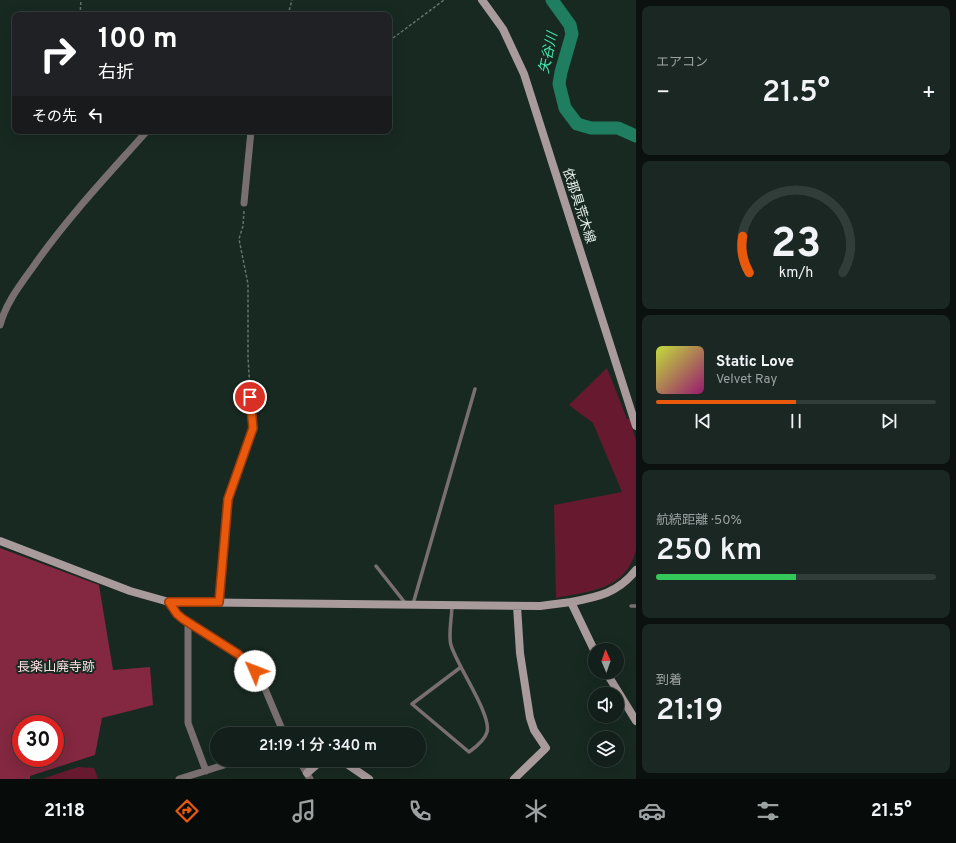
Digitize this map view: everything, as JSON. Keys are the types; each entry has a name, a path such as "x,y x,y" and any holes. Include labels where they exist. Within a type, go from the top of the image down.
{"street":[{"name":"依那具荒木線","path":"482,0 506,35 524,74 636,426"},
{"path":"0,325 3,314 15,292 57,233 144,134"},
{"path":"244,203 251,134"},
{"path":"0,541 130,591 169,602 551,606 602,596 614,591 636,570"},
{"path":"169,602 177,614 238,654 255,671 260,677 281,727"},
{"path":"571,602 591,643"},
{"path":"514,779 546,748 534,730 530,718 520,653 517,606"},
{"path":"188,622 188,722 206,771"},
{"path":"610,679 636,721"},
{"path":"180,779 218,767"},
{"path":"303,767 308,776 316,767"},
{"path":"351,767 369,779"}],"lane":[{"path":"410,604 475,389"},
{"path":"219,602 228,499 253,428 250,397"},
{"path":"376,566 410,604"},
{"path":"452,604 450,644 488,721 487,732 477,746 469,752 412,704 461,667"},
{"path":"631,606 636,606"}],"path":[{"path":"80,12 81,0"},
{"path":"289,12 292,0"},
{"path":"392,39 444,0"},
{"path":"244,203 243,226 240,239 248,284 248,357 250,397"}],"shaded area":[{"path":"607,368 627,419 630,419 636,441 636,550 631,563 624,573 615,581 594,590 556,598 554,505 622,492 593,423 569,405"},
{"path":"78,767 94,768 98,779 42,779"}],"green space":[{"name":"長楽山廃寺跡","path":"0,548 99,585 113,670 150,667 153,705 102,718 95,755 64,765 64,715 12,715 12,767 58,767 30,776 30,779 0,779"}],"waterway":[{"name":"矢谷川","path":"552,0 570,25 572,34 559,84 565,108 577,124 591,128 618,128 636,136"}],"route":[{"path":"250,397 253,428 228,499 219,602 169,602 177,614 183,619 238,654 255,671"}]}
